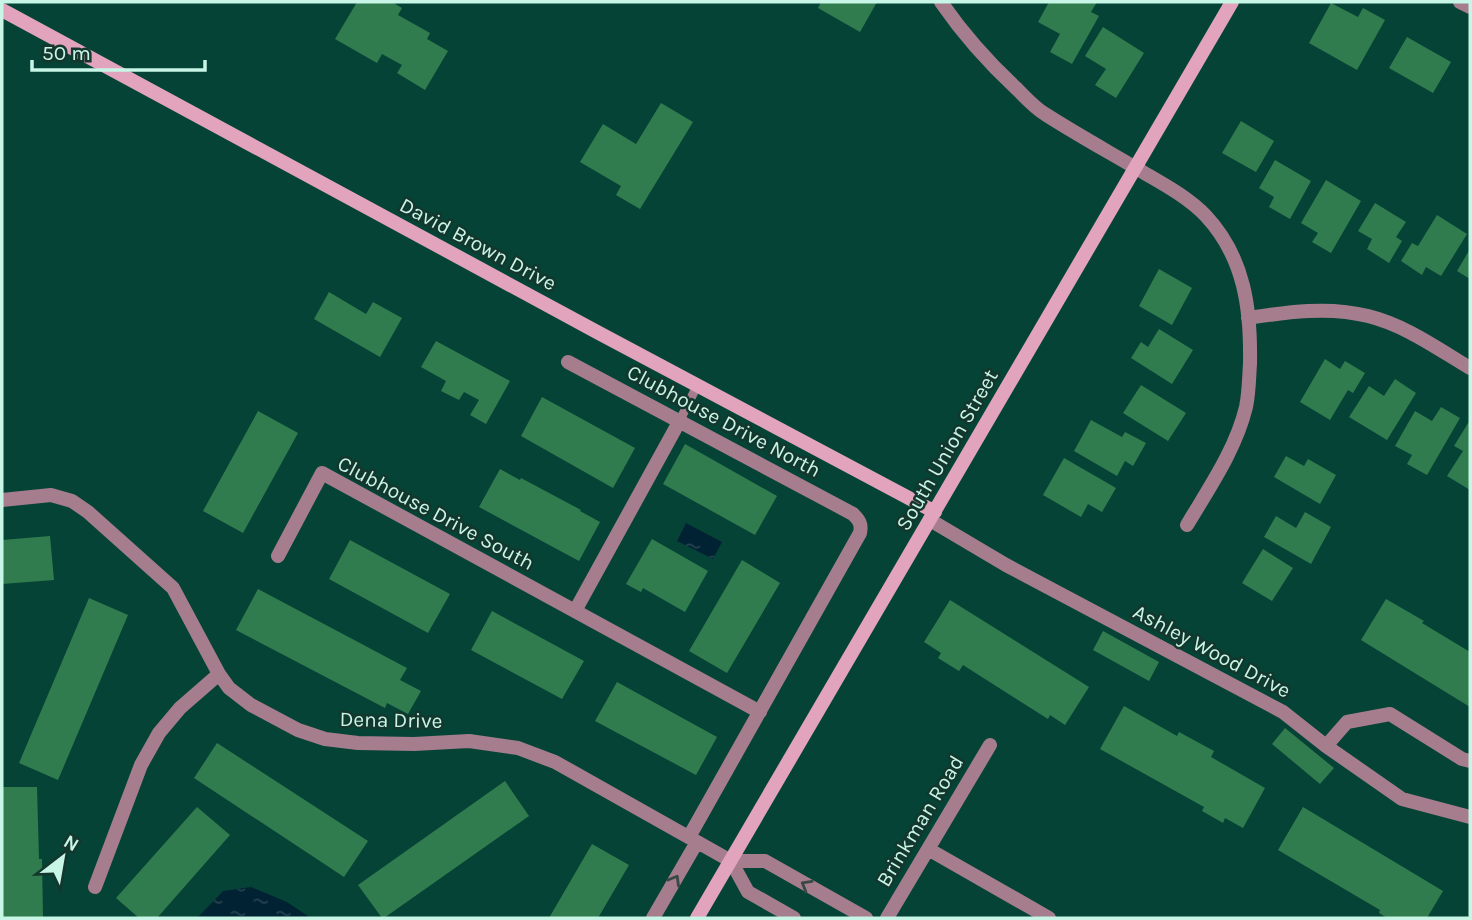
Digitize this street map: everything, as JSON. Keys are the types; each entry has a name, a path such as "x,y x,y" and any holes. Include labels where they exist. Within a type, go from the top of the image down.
{"street":[{"path":"941,2 972,44 1042,112 1181,195 1205,215 1233,256 1244,284 1248,318 1250,347 1247,406 1226,458 1188,525"},
{"name":"South Union Street","path":"698,918 1233,2"},
{"path":"1460,2 1470,7"},
{"name":"David Brown Drive","path":"2,10 933,516"},
{"path":"1248,318 1293,312 1339,312 1368,316 1393,325 1470,368"},
{"name":"Clubhouse Drive North","path":"568,362 853,514 859,520"},
{"path":"575,611 679,422"},
{"name":"Clubhouse Drive South","path":"278,556 322,473 760,712"},
{"name":"Dena Drive","path":"2,500 51,495 72,501 88,512 173,587 229,688 251,705 298,730 325,739 358,743 469,741 518,748 555,762 731,861"},
{"name":"Ashley Wood Drive","path":"933,516 1006,565 1283,712 1402,799 1470,817"},
{"name":"South Union Street","path":"653,918 760,712 860,533 862,526 859,520"},
{"path":"96,887 141,765 159,733 180,708 219,674"},
{"path":"1326,746 1346,723 1390,714 1462,759 1470,761"},
{"name":"Brinkman Road","path":"887,918 990,746"},
{"path":"928,849 1049,918"},
{"path":"794,918 748,892 731,861 765,861 866,918"}],"lane":[{"path":"679,422 697,386"}],"water":[{"path":"686,523 722,542 713,559 677,541"},
{"path":"251,887 287,902 311,918 197,918 223,891"}],"building":[{"path":"357,2 392,2 402,8 398,15 430,33 427,39 448,51 425,90 397,73 402,65 382,54 377,63 335,39"},
{"path":"821,2 877,2 860,32 818,8"},
{"path":"1049,2 1097,2 1091,12 1099,16 1072,64 1050,52 1060,34 1038,22"},
{"path":"1331,3 1358,17 1363,8 1385,20 1357,70 1309,43"},
{"path":"1103,27 1144,53 1116,98 1095,85 1106,69 1085,56"},
{"path":"1407,37 1451,62 1433,93 1389,68"},
{"path":"661,103 693,122 640,209 616,195 621,186 580,162 603,124 636,144"},
{"path":"1241,121 1274,141 1256,172 1222,153"},
{"path":"1275,160 1311,181 1290,219 1269,207 1274,197 1259,188"},
{"path":"1326,180 1361,201 1331,253 1312,242 1318,233 1301,223"},
{"path":"1375,203 1406,222 1396,237 1402,241 1389,263 1367,249 1372,239 1358,231"},
{"path":"1437,215 1467,234 1441,276 1426,267 1422,275 1401,261 1412,243 1418,246"},
{"path":"1470,249 1470,279 1457,271"},
{"path":"1159,269 1192,288 1172,325 1139,306"},
{"path":"329,292 366,314 373,302 402,318 380,357 314,319"},
{"path":"1159,329 1193,350 1172,384 1131,358 1141,342 1148,347"},
{"path":"436,341 510,381 486,424 470,415 479,400 464,392 459,400 441,391 446,381 421,367"},
{"path":"1325,359 1340,369 1345,361 1365,373 1353,393 1348,390 1330,420 1300,402"},
{"path":"1395,379 1416,393 1387,440 1349,417 1369,386 1384,396"},
{"path":"1141,385 1186,413 1168,441 1123,413"},
{"path":"542,397 635,448 613,488 521,436"},
{"path":"1441,407 1460,418 1427,475 1407,464 1412,455 1395,446 1415,411 1432,421"},
{"path":"258,411 298,433 243,533 203,511"},
{"path":"1091,420 1122,437 1125,432 1146,443 1133,466 1125,461 1117,476 1074,451"},
{"path":"1470,420 1470,490 1447,476 1463,451 1454,446"},
{"path":"685,444 777,496 755,535 663,484"},
{"path":"1286,456 1304,466 1308,459 1336,475 1320,504 1274,477"},
{"path":"1064,458 1116,488 1102,512 1088,504 1081,517 1043,495"},
{"path":"500,469 600,522 579,561 479,507"},
{"path":"1305,512 1331,527 1311,564 1264,537 1276,516 1296,528"},
{"path":"50,536 54,580 2,584 2,540"},
{"path":"652,539 708,571 685,612 643,588 641,592 626,584"},
{"path":"350,540 450,594 428,633 329,579"},
{"path":"1263,549 1293,568 1272,601 1242,583"},
{"path":"742,560 780,583 727,673 689,651"},
{"path":"258,589 407,668 400,680 421,691 408,714 387,703 385,708 236,630"},
{"path":"89,598 128,615 58,780 19,763"},
{"path":"1386,599 1470,652 1470,707 1361,640"},
{"path":"950,600 1089,687 1065,725 1050,715 1048,719 963,665 959,671 938,658 941,653 924,642"},
{"path":"492,611 584,661 562,699 471,650"},
{"path":"1103,631 1159,662 1149,681 1093,650"},
{"path":"617,682 717,737 696,775 595,721"},
{"path":"1124,706 1177,736 1179,732 1214,751 1211,757 1265,788 1243,828 1225,818 1223,823 1202,811 1204,807 1100,749"},
{"path":"1285,728 1334,768 1320,784 1272,744"},
{"path":"217,743 368,841 344,877 194,778"},
{"path":"505,781 529,816 382,918 358,885"},
{"path":"2,787 37,787 43,918 2,918"},
{"path":"197,807 230,835 157,918 139,918 116,898"},
{"path":"1303,807 1443,891 1427,918 1387,918 1379,913 1380,910 1278,850"},
{"path":"592,844 629,865 598,918 549,918"}]}
